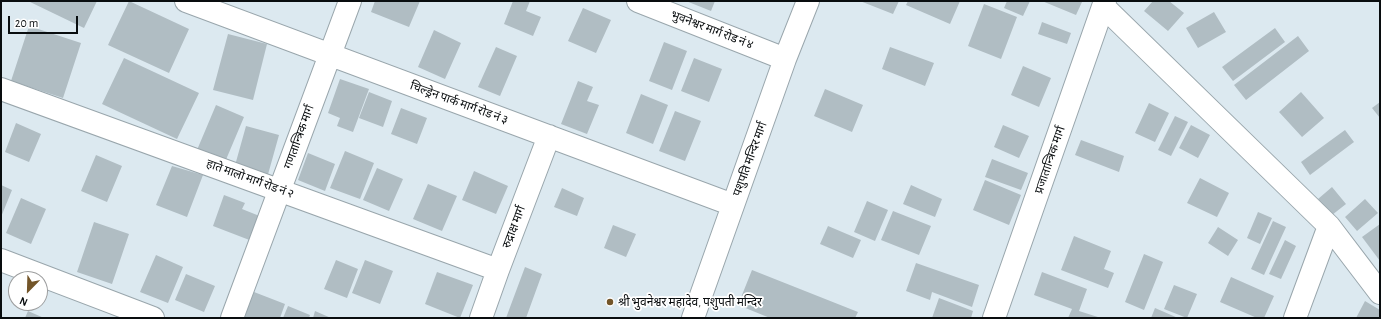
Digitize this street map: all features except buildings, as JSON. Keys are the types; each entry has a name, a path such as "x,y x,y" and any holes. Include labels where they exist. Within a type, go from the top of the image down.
{"street":[{"name":"चिल्ड्रेन पार्क मार्ग रोड नं ३","path":"186,1 733,205"},
{"name":"गणतान्त्रिक मार्ग","path":"232,318 350,1"},
{"name":"भुवनेश्वर मार्ग रोड नं ४","path":"638,1 785,59"},
{"name":"पशुपति मन्दिर मार्ग","path":"693,318 785,59 808,1"},
{"path":"1105,4 1329,226 1380,292"},
{"name":"प्रजातान्त्रिक मार्ग","path":"994,318 1105,4"},
{"name":"हाते मालो मार्ग रोड नं २","path":"1,89 498,270"},
{"name":"रुद्राक्ष मार्ग","path":"481,318 549,136"},
{"path":"1295,318 1329,226"},
{"path":"1,260 154,318"}],"place":[{"name":"श्री भुवनेश्वर महादेव, पशुपती मन्दिर","path":"610,302"}]}
